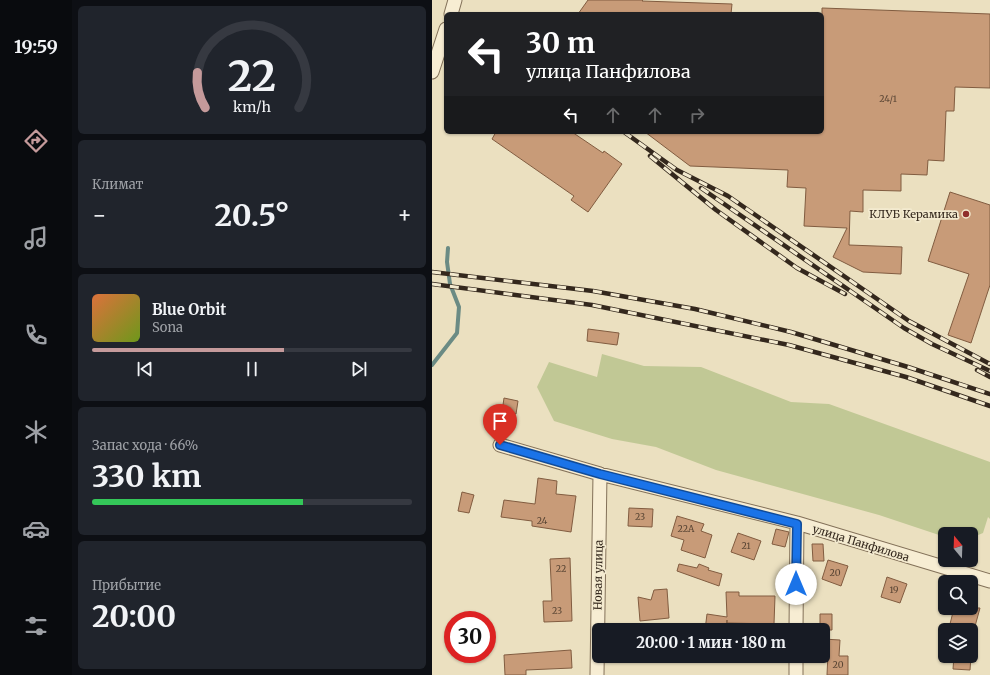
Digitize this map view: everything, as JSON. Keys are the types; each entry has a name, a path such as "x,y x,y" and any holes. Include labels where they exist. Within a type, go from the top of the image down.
{"street":[{"path":"452,12 455,0"},
{"path":"432,72 444,35"},
{"name":"улица Панфилова","path":"500,445 600,474 797,524 990,582"},
{"name":"Новая улица","path":"597,675 600,474"},
{"path":"796,623 797,524"},
{"path":"796,663 796,675"}],"green space":[{"path":"602,354 644,366 701,367 791,402 829,404 990,462 990,519 988,517 983,533 978,535 978,527 938,527 938,535 879,515 716,470 656,447 612,439 554,421 537,387 549,362 597,377"}],"building":[{"path":"588,0 643,0 642,1 732,4 731,12 579,12"},
{"path":"822,8 990,14 990,88 955,87 954,111 946,111 944,161 928,160 927,175 901,174 901,191 863,190 863,212 850,211 849,245 902,247 901,274 863,272 833,257 847,228 804,226 806,188 787,187 788,170 690,166 648,134 824,134 824,12 822,12"},
{"path":"495,134 575,134 603,153 604,151 622,164 588,212 571,200 574,196 492,139"},
{"path":"950,192 990,205 990,285 971,343 948,335 969,274 928,261"},
{"path":"588,329 619,333 617,345 587,341"},
{"path":"504,398 518,401 516,414 502,412"},
{"path":"538,478 557,481 556,494 576,496 571,532 532,526 532,521 501,517 504,500 535,504"},
{"path":"462,492 474,495 469,513 458,511"},
{"path":"629,508 653,509 652,527 628,526"},
{"path":"677,516 704,524 701,531 712,535 705,558 681,550 684,540 671,536"},
{"path":"776,529 789,532 785,547 772,544"},
{"path":"738,533 761,541 754,560 731,552"},
{"path":"812,544 823,544 824,561 813,561"},
{"path":"570,558 572,621 544,622 543,601 552,601 550,559"},
{"path":"828,560 848,566 841,586 822,579"},
{"path":"679,564 697,568 699,564 709,568 708,570 722,574 719,586 677,571"},
{"path":"887,577 907,584 900,603 881,597"},
{"path":"667,589 669,618 640,621 638,597 651,600 654,590"},
{"path":"726,592 739,592 739,596 775,596 774,623 727,623 727,620 727,623 706,623 707,614 727,617"},
{"path":"978,608 980,608 976,623 950,623 952,615 978,615"},
{"path":"820,614 832,614 832,630 830,630 830,623 820,623"},
{"path":"830,639 840,640 839,656 848,656 848,675 827,675 828,663 830,663"},
{"path":"571,650 572,668 526,670 526,675 505,675 504,655"},
{"path":"953,663 970,663 970,670 953,669"}],"waterway":[{"path":"432,365 457,333 459,307 450,284 447,262 448,248"}],"railway":[{"path":"627,134 677,170 728,196 909,321 990,364"},
{"path":"650,156 716,210 797,268 845,294"},
{"path":"701,188 904,328 932,344 990,371"},
{"path":"432,272 593,291 695,309 791,332 908,367 990,394"},
{"path":"432,284 592,305 789,345 906,377 990,406"},
{"path":"977,370 990,377"}],"place":[{"name":"КЛУБ Керамика","path":"966,214"}],"route":[{"path":"500,445 600,474 797,524 796,584"}]}
